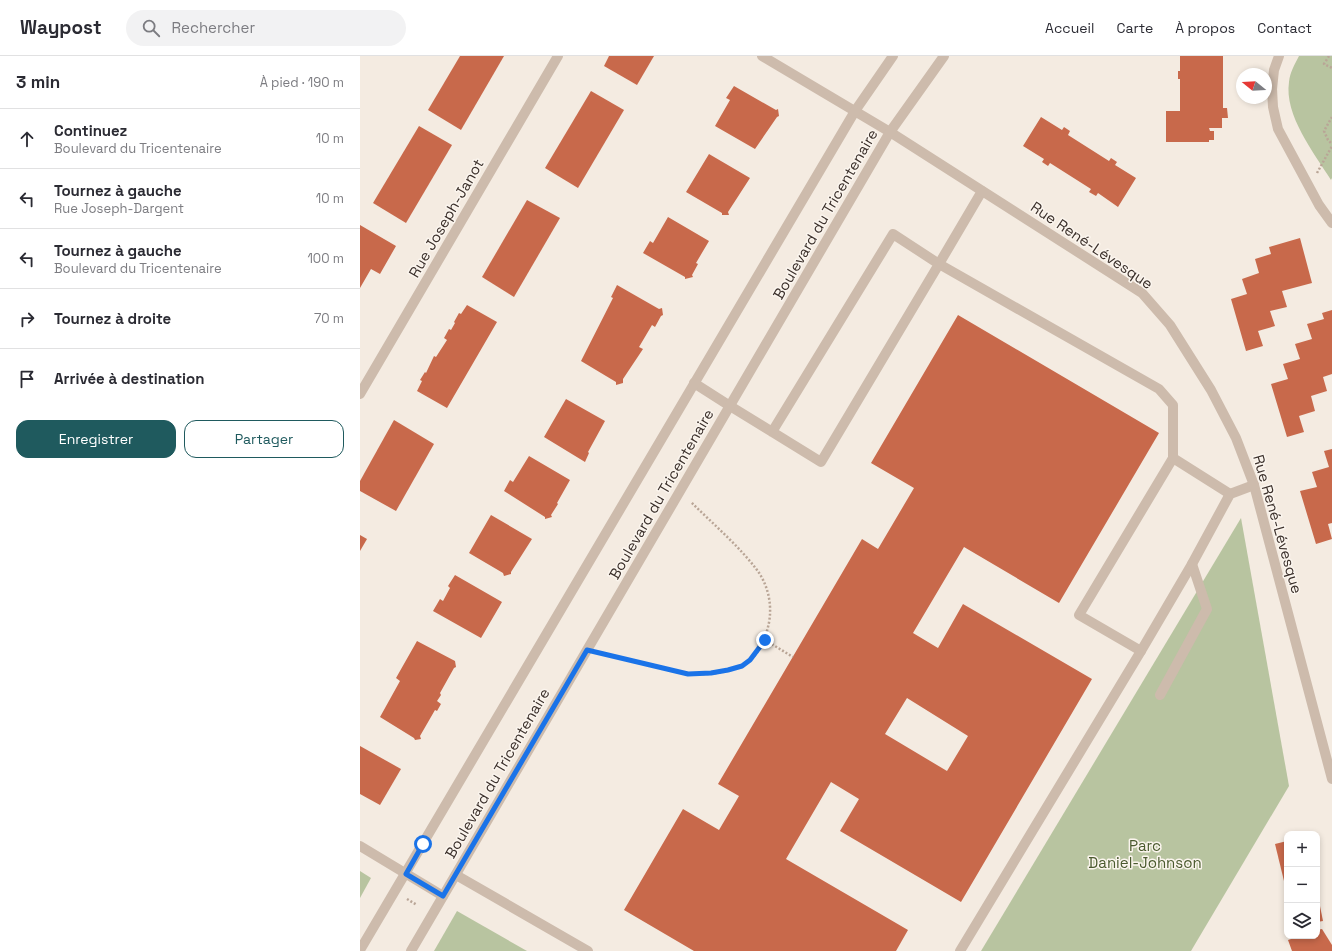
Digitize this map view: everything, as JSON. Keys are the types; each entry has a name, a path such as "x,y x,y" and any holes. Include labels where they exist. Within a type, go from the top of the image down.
{"street":[{"name":"Rue Joseph-Janot","path":"360,394 558,56"},
{"name":"Rue René-Lévesque","path":"762,56 890,132 1142,294 1170,325 1211,390 1236,438 1254,485 1332,779"},
{"name":"Boulevard du Tricentenaire","path":"360,950 855,111 893,56"},
{"name":"Boulevard du Tricentenaire","path":"411,951 890,132 944,56"},
{"path":"1279,56 1274,70 1272,89 1273,107 1278,129 1332,223"},
{"path":"694,383 821,462 982,191"},
{"path":"772,432 893,234 939,264 1159,389 1173,405 1173,458 1079,615 1141,651"},
{"path":"1173,458 1230,494"},
{"path":"962,949 1141,651 1192,564 1230,494 1254,485"},
{"path":"1160,695 1207,609 1192,564"},
{"path":"360,846 443,896"},
{"path":"456,875 588,951"}],"path":[{"path":"1329,56 1324,64 1332,68"},
{"path":"1310,187 1332,145 1324,131 1332,117"},
{"path":"587,650 688,674 711,673 742,666 750,660 765,640 771,611 769,596 758,570 680,492"},
{"path":"765,640 793,656"},
{"path":"404,897 417,905"}],"green space":[{"path":"1299,56 1332,56 1331,180 1309,146 1291,107 1289,82 1293,68"},
{"name":"Parc Daniel-Johnson","path":"1241,518 1289,786 1191,951 981,951"},
{"path":"360,871 371,878 360,898"},
{"path":"457,911 527,951 434,951"}],"building":[{"path":"460,56 504,56 461,130 428,110"},
{"path":"609,56 654,56 637,85 604,66"},
{"path":"1180,56 1223,56 1223,108 1227,108 1228,118 1222,118 1222,128 1209,128 1210,131 1214,131 1214,140 1209,140 1209,142 1166,142 1166,111 1180,111 1180,79 1178,79 1178,71 1180,71"},
{"path":"734,86 776,110 778,109 779,116 755,149 715,126 730,100 726,98"},
{"path":"591,91 624,110 578,188 545,168"},
{"path":"1041,117 1062,130 1064,127 1070,131 1068,135 1109,161 1111,158 1117,162 1115,165 1136,178 1118,207 1098,193 1096,196 1089,192 1091,189 1050,163 1048,166 1042,162 1044,159 1023,146"},
{"path":"419,126 452,145 406,223 373,203"},
{"path":"709,154 750,178 728,212 729,215 722,215 722,213 686,192"},
{"path":"527,200 560,218 514,297 482,277"},
{"path":"668,217 709,241 696,263 698,264 692,275 693,277 685,279 685,277 643,253 650,241 653,243"},
{"path":"360,225 396,246 380,274 371,269 360,288"},
{"path":"1300,238 1312,283 1282,291 1287,307 1270,311 1275,326 1258,331 1263,346 1246,351 1231,299 1247,294 1242,279 1259,273 1255,259 1271,254 1269,247"},
{"path":"617,285 659,309 662,308 663,315 655,327 652,325 639,347 643,349 623,379 623,383 616,385 616,382 581,361 613,298 611,297"},
{"path":"467,305 497,322 447,408 417,391 422,381 420,380 425,372 426,373 434,356 436,357 447,340 444,338 449,329 451,330 459,313 461,314"},
{"path":"1332,310 1332,374 1323,377 1327,391 1311,396 1315,411 1299,416 1304,432 1287,437 1271,384 1288,379 1283,364 1300,359 1295,344 1312,339 1307,324 1324,319 1322,313"},
{"path":"958,315 1159,433 1059,603 964,547 913,633 938,648 963,604 1092,679 961,902 840,831 859,799 831,782 786,859 908,930 896,951 694,951 624,910 683,809 719,830 739,796 718,784 862,539 878,549 914,488 871,463","holes":["907,698 968,736 947,771 885,734"]},
{"path":"566,399 605,421 588,452 589,453 585,462 544,437"},
{"path":"394,420 434,444 396,511 360,491 360,481"},
{"path":"1332,449 1332,523 1328,524 1332,539 1316,544 1300,491 1317,487 1312,472 1329,467 1324,451"},
{"path":"529,456 570,480 551,515 552,517 545,519 545,517 504,491 510,480 513,482"},
{"path":"491,515 532,539 511,574 504,576 503,573 469,553"},
{"path":"360,535 367,539 360,551"},
{"path":"455,575 502,602 481,638 433,611 440,599 443,601 450,588 448,586"},
{"path":"417,641 455,661 456,667 440,693 441,695 437,701 441,704 437,711 435,710 420,736 421,739 415,740 380,717 400,681 396,678"},
{"path":"360,746 401,769 380,805 360,794"},
{"path":"1284,842 1284,881 1275,844"},
{"path":"1320,906 1323,921 1320,922"},
{"path":"1320,929 1322,929 1332,945 1332,951 1292,951 1288,940 1320,939"}],"route":[{"path":"423,844 406,874 443,896 587,650 688,674 711,673 742,666 750,660 765,640"}]}
